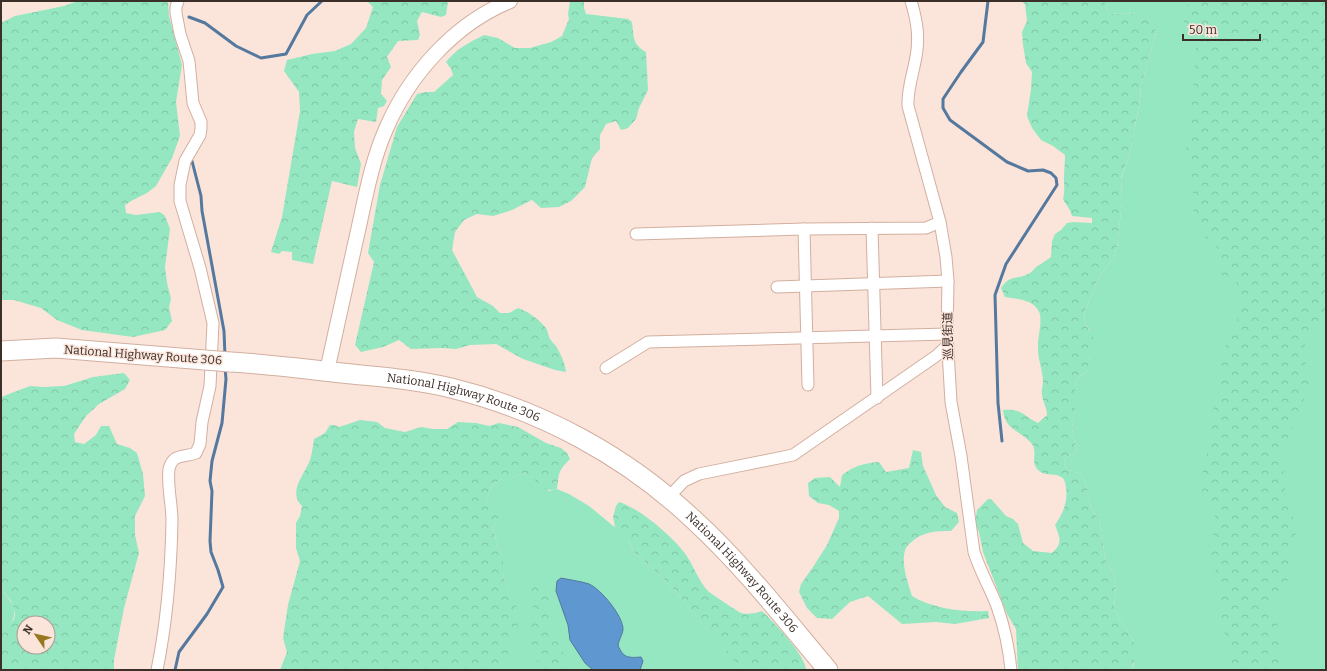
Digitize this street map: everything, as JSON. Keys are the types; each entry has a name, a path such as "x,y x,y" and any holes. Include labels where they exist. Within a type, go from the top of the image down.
{"highway":[{"name":"National Highway Route 306","path":"1,351 56,348 258,363 421,381 452,388 514,408 554,425 600,450 643,478 692,518 733,559 828,670"}],"street":[{"path":"157,670 163,641 170,578 172,519 168,469 170,462 174,459 179,456 196,453 199,447 202,422 210,386 213,349 213,323 207,295 180,201 180,185 185,161 200,135 201,122 193,103 189,61 180,34 176,13 178,1"},
{"path":"327,371 368,186 386,130 399,102 432,58 451,39 470,24 510,1"},
{"name":"巡見街道","path":"911,1 918,25 917,50 909,92 908,106 940,222 946,257 948,281 946,334 951,402 961,456 974,552 978,567 997,606 1004,632 1011,670"},
{"path":"636,234 804,229 926,228 940,222"},
{"path":"872,228 877,398"},
{"path":"804,229 808,385"},
{"path":"777,287 948,281"},
{"path":"606,368 648,342 946,334"},
{"path":"668,498 684,482 700,474 793,455 877,398 936,356 947,346"}],"green space":[{"path":"78,1 168,1 169,16 182,65 176,102 180,136 172,158 156,186 147,193 125,205 126,213 136,215 160,212 165,216 170,229 165,267 171,299 169,307 172,321 165,330 133,337 82,330 57,320 41,308 14,300 1,300 1,23 15,16 64,6"},
{"path":"367,1 448,1 446,15 441,17 422,12 417,21 420,35 418,40 398,41 387,57 391,67 382,80 381,94 387,101 384,106 378,108 376,122 358,119 354,132 355,148 361,164 357,187 332,181 313,264 292,260 292,252 282,251 279,254 271,252 282,217 300,111 299,92 284,71 287,60 312,54 335,51 351,44 366,28 373,7"},
{"path":"570,1 584,1 586,14 628,19 632,22 634,40 641,49 646,52 648,90 639,108 636,119 628,128 621,130 616,121 606,124 600,135 600,149 592,158 585,187 571,201 559,207 541,208 532,200 512,210 493,216 477,214 464,220 455,232 452,250 477,297 493,306 500,313 509,313 518,308 521,309 544,325 550,339 556,346 561,356 566,372 555,370 523,359 496,344 470,345 456,349 411,349 399,340 383,347 361,352 355,345 374,262 368,253 380,185 397,127 417,94 434,92 453,75 446,62 468,43 484,35 498,38 515,48 530,48 551,42 562,36 569,19 568,14"},
{"path":"1021,1 1105,1 1105,7 1110,14 1139,14 1150,20 1156,33 1141,85 1140,100 1130,153 1121,178 1122,201 1117,248 1114,257 1099,277 1085,311 1084,321 1093,337 1093,343 1089,359 1089,367 1086,373 1078,377 1075,386 1075,411 1072,430 1077,452 1065,458 1064,464 1067,469 1081,474 1086,484 1091,508 1099,520 1105,559 1111,569 1116,583 1114,610 1134,642 1136,652 1132,670 1018,670 1016,629 1007,614 983,552 979,532 975,523 977,510 988,499 991,499 1006,516 1013,519 1018,524 1023,543 1033,551 1052,553 1058,546 1060,540 1055,525 1063,512 1066,503 1065,481 1058,476 1043,473 1038,470 1034,461 1034,447 1028,439 1010,426 1004,417 1003,410 1018,411 1038,423 1047,415 1042,397 1043,378 1038,353 1040,314 1035,306 1028,302 1005,297 1001,288 1011,279 1029,274 1051,257 1052,241 1055,234 1067,223 1092,223 1092,218 1072,216 1063,199 1065,155 1053,146 1041,140 1032,128 1027,116 1032,72 1026,63 1023,45 1022,32 1027,21 1025,4"},
{"path":"1105,1 1326,1 1326,670 1132,670 1134,664 1134,642 1114,610 1116,583 1111,569 1105,559 1099,520 1091,508 1086,484 1081,474 1067,469 1064,464 1065,458 1077,452 1072,430 1075,411 1075,386 1078,377 1086,373 1089,367 1090,331 1084,321 1085,311 1099,277 1114,257 1117,248 1122,201 1121,179 1130,153 1140,100 1141,85 1156,33 1150,20 1138,14 1110,14 1105,7"},
{"path":"1213,1 1326,1 1326,313 1320,324 1305,343 1305,361 1309,372 1309,386 1281,459 1285,479 1285,504 1296,521 1297,530 1291,550 1289,577 1269,611 1274,615 1278,627 1278,670 1233,670 1234,667 1229,658 1227,642 1219,615 1218,578 1208,546 1215,529 1214,512 1210,499 1202,494 1203,465 1210,446 1209,434 1211,414 1218,399 1219,370 1222,351 1235,331 1239,311 1237,283 1231,276 1222,276 1222,264 1219,251 1213,241 1206,238 1200,231 1194,215 1194,197 1186,150 1191,122 1190,110 1194,81 1196,47 1194,38 1181,17 1187,5"},
{"path":"124,373 130,380 125,389 99,404 86,416 74,434 75,442 84,444 96,435 101,426 109,426 117,444 130,448 137,453 143,474 145,496 135,516 135,535 139,553 124,608 114,660 114,670 1,670 1,636 14,619 15,613 11,601 1,588 1,397 30,386 64,386 93,377"},
{"path":"360,420 377,422 385,428 405,432 421,427 447,429 458,422 476,423 489,426 499,423 518,427 546,443 561,448 567,453 570,459 563,466 560,472 557,489 546,489 529,475 523,473 513,478 503,478 494,484 486,500 489,504 499,508 498,518 493,528 498,547 503,556 503,574 519,612 517,632 502,667 499,670 280,670 287,652 283,638 288,605 300,561 296,548 296,523 300,516 302,506 296,495 298,483 310,460 314,439 325,433 330,425 339,427"},
{"path":"913,450 921,452 923,466 936,495 945,507 957,513 959,522 951,531 937,531 928,533 919,536 908,545 905,550 904,563 906,577 912,596 929,604 948,609 988,611 989,618 955,624 936,622 902,624 868,596 850,602 832,619 817,618 807,608 799,592 801,584 827,545 839,518 839,511 829,505 818,503 809,496 808,483 815,478 830,477 840,487 842,475 855,467 869,463 879,462 886,472 909,468"},
{"path":"523,473 530,475 549,491 557,489 569,494 589,506 622,533 634,552 667,582 736,662 750,670 499,670 502,667 512,599 503,574 503,556 498,547 493,528 498,518 486,500 494,484 503,478 513,478"},
{"path":"619,502 645,516 678,545 684,552 701,582 710,593 741,613 749,614 762,611 781,630 801,656 806,670 750,670 735,662 667,582 634,552 629,542 615,527 613,517 616,506"},
{"path":"537,585 547,587 549,591 550,607 547,628 555,638 568,660 577,670 542,670 536,659 532,645 531,623 533,604 531,591 532,586"},
{"path":"1,588 13,607 14,617 1,636"}],"water":[{"path":"561,578 589,584 600,591 620,618 623,630 618,645 620,649 626,656 641,657 643,661 640,670 593,670 585,663 570,640 568,625 556,591 557,581"}],"waterway":[{"path":"189,17 205,23 236,46 261,58 286,54 307,15 322,1"},
{"path":"988,1 983,42 943,99 943,108 950,120 1007,162 1028,171 1043,170 1051,173 1056,178 1057,185 1006,264 995,295 998,403 1002,441"},
{"path":"192,161 201,196 202,211 224,331 225,356"},
{"path":"175,670 179,652 207,614 223,587 211,552 212,491 210,481 212,461 222,423 226,379 225,368"}]}
